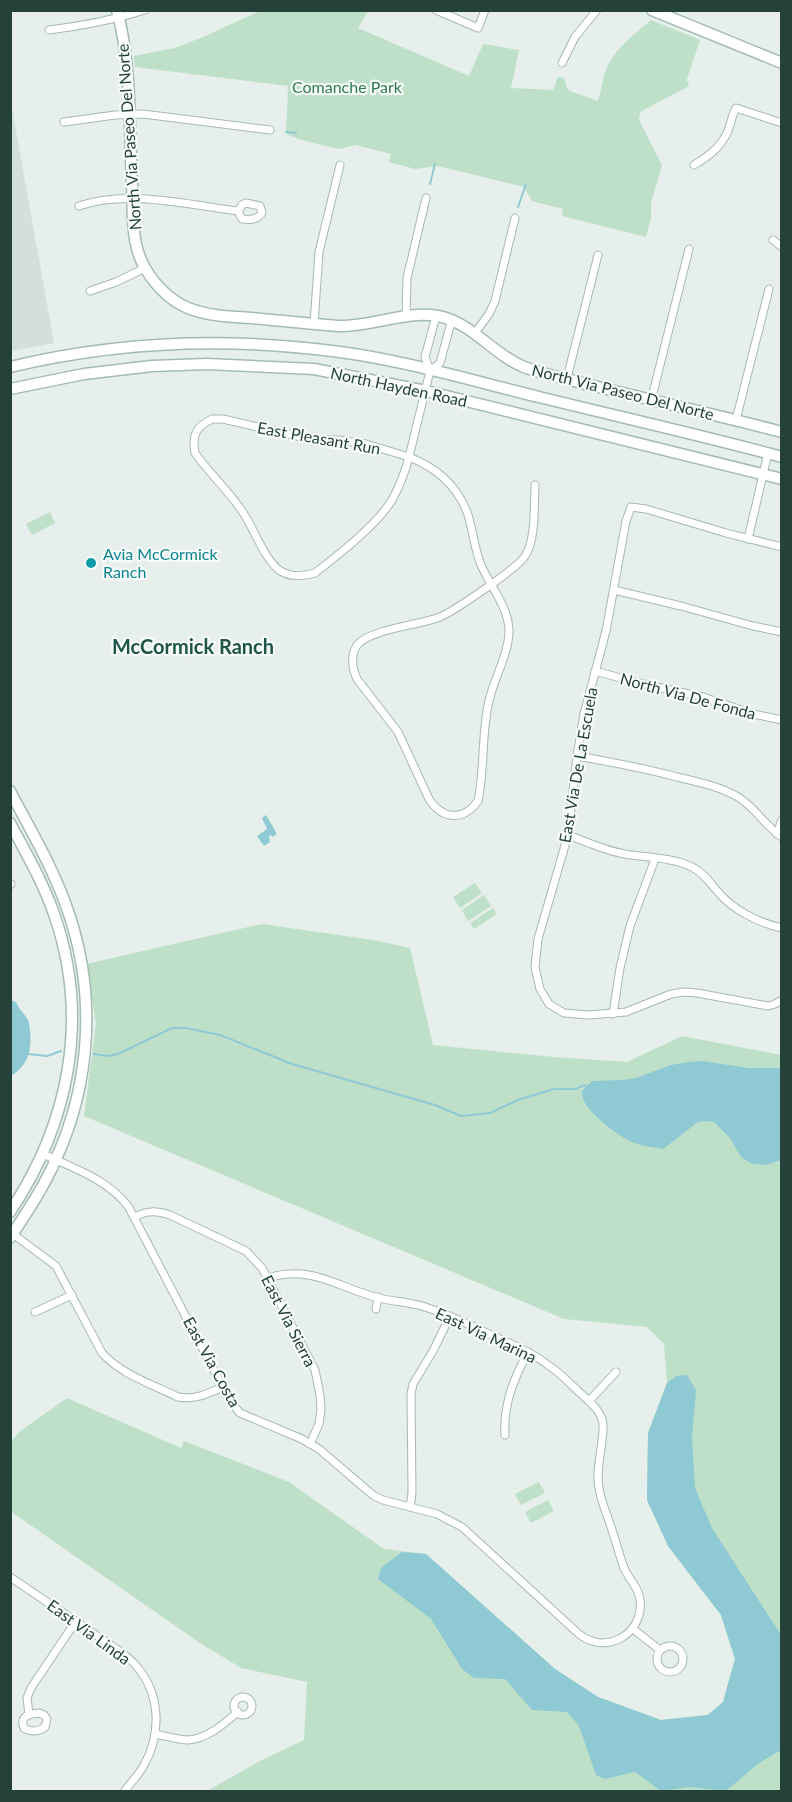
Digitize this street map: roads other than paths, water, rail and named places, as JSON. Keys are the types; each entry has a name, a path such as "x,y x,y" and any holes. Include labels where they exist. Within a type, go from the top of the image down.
{"main road":[{"path":"652,10 782,63"},
{"name":"North Via Paseo Del Norte","path":"118,14 127,68 136,244 145,268 153,279 167,294 189,308 222,316 352,326 406,317 436,316 452,320 475,333 522,366 651,401 782,432"},
{"name":"North Hayden Road","path":"10,367 82,352 183,342 259,344 342,352 782,456"},
{"name":"North Hayden Road","path":"10,389 107,370 152,366 207,364 314,369 426,391 782,480"},
{"path":"10,791 55,879 69,914 85,988 87,1026 83,1068 74,1112 56,1160 12,1236"},
{"path":"10,821 52,907 64,948 72,1019 68,1073 59,1111 43,1154 10,1212"}],"street":[{"path":"49,30 81,26 118,14 145,10"},
{"path":"436,10 478,28 485,10"},
{"path":"562,63 575,37 597,10"},
{"path":"694,165 710,156 718,147 736,108 782,123"},
{"path":"64,122 89,117 129,114 270,130"},
{"path":"314,324 319,252 340,165"},
{"path":"79,206 94,200 132,198 238,211"},
{"path":"406,317 407,278 426,198"},
{"path":"475,333 489,314 495,301 515,218"},
{"path":"773,240 782,247"},
{"path":"651,401 689,249"},
{"path":"567,378 598,255"},
{"path":"90,291 145,268"},
{"path":"736,420 769,289"},
{"name":"East Pleasant Run","path":"436,316 425,357 430,371 426,391 409,457 402,482 391,502 377,520 315,573 303,576 290,575 280,571 272,563 243,512 195,453 193,442 202,423 222,418 310,439 366,444 409,457 426,464 444,477 462,501 478,555 490,584 507,618 509,630 507,644 488,702 478,801 469,811 453,816 444,814 434,806 398,732 357,679 353,669 353,656 357,645 369,637 441,616 490,584 520,563 526,555 532,534 535,484"},
{"name":"East Pleasant Run","path":"430,371 440,363 452,320"},
{"path":"768,453 748,539 782,547"},
{"name":"East Via De La Escuela","path":"613,1014 564,1013 549,1004 540,989 535,967 538,939 568,835 584,714 606,631 626,521 631,507 646,509 748,539"},
{"path":"614,590 782,632"},
{"name":"North Via De Fonda","path":"595,671 703,697 753,714 782,720"},
{"path":"577,756 624,764 714,786 739,797 757,812 779,836"},
{"path":"10,821 24,817"},
{"path":"779,836 782,820"},
{"path":"568,835 622,854 680,862 694,868 736,908 759,921 782,928"},
{"path":"655,859 630,926 620,968 613,1014 626,1012 671,994 684,992 768,1006 778,1002"},
{"name":"East Via Costa","path":"43,1154 106,1184 118,1194 135,1217 230,1401 240,1413 310,1444 343,1468 374,1496 437,1514 462,1527 579,1635 590,1641 608,1643 633,1629"},
{"name":"East Via Sierra","path":"135,1217 142,1213 159,1211 246,1251 254,1258 268,1278 315,1370 321,1410 319,1424 310,1444"},
{"path":"12,1236 56,1266 102,1353 111,1363 178,1397 204,1396 223,1387"},
{"name":"East Via Marina","path":"268,1278 285,1273 311,1274 378,1298 409,1302 450,1316 528,1352 549,1365 589,1401 598,1410 603,1424 598,1476 601,1499 625,1569 637,1589 639,1599 639,1617 633,1629"},
{"path":"35,1312 72,1295"},
{"path":"376,1309 378,1298"},
{"path":"410,1507 412,1493 410,1407 413,1384 450,1316"},
{"path":"505,1435 504,1422 509,1395 528,1352"},
{"path":"589,1401 616,1372"},
{"name":"East Via Linda","path":"10,1577 121,1652 137,1666 146,1679 155,1705 157,1725 153,1747 143,1767 124,1791"},
{"path":"29,1714 27,1698 31,1688 76,1621"},
{"path":"633,1629 660,1650"},
{"path":"155,1734 188,1740 199,1738 238,1712"}],"water":[{"path":"266,815 277,834 269,836 270,842 264,846 257,836 267,829 262,818"},
{"path":"11,1000 16,1002 28,1019 30,1038 28,1057 17,1072 11,1076"},
{"path":"702,1061 749,1068 781,1068 781,1160 766,1165 752,1164 741,1157 730,1138 714,1122 698,1122 663,1149 638,1144 600,1120 592,1113 583,1098 582,1091 592,1081 636,1078 671,1065"},
{"path":"687,1375 696,1390 692,1437 695,1488 712,1528 781,1635 781,1750 759,1763 726,1791 689,1787 661,1791 635,1772 605,1779 596,1775 579,1726 567,1712 532,1710 505,1679 474,1678 462,1669 431,1619 378,1579 381,1568 402,1552 426,1554 555,1669 598,1697 661,1720 708,1715 723,1702 735,1659 721,1615 668,1546 647,1500 648,1433 667,1383 676,1376"}],"waterway":[{"path":"286,132 296,133"},
{"path":"430,184 435,164"},
{"path":"518,207 526,184"},
{"path":"94,1054 108,1056 118,1054 172,1028 186,1028 220,1035 292,1064 435,1105 461,1116 490,1113 518,1100 554,1089 576,1089 584,1085 587,1087"},
{"path":"28,1054 47,1056 61,1051"}],"place":[{"name":"Avia McCormick Ranch","path":"91,563"}],"district":[{"name":"McCormick Ranch","path":"193,647"}],"park label":[{"name":"Comanche Park","path":"347,87"}]}
